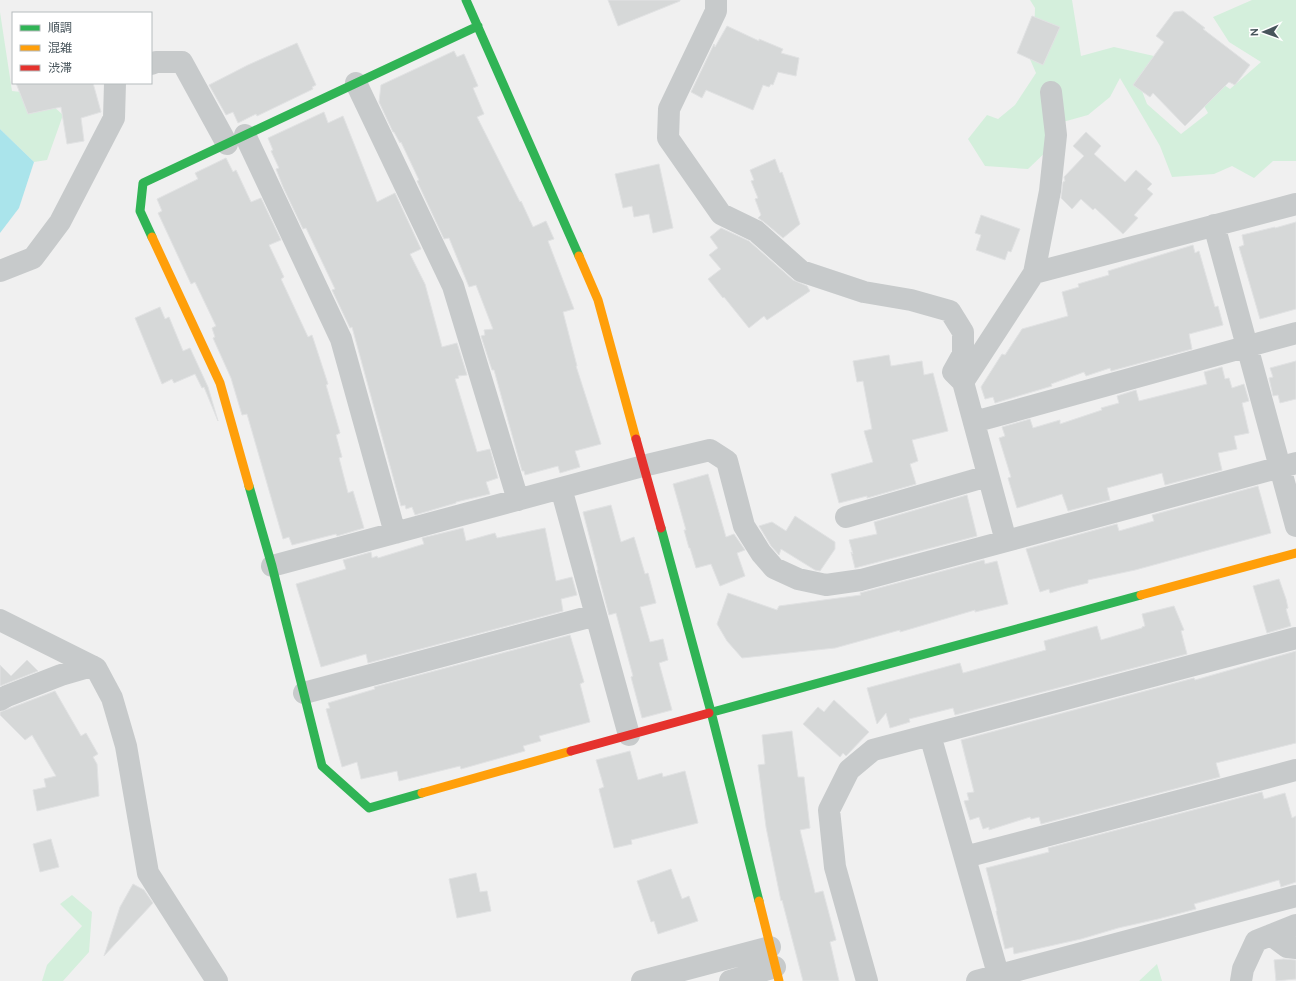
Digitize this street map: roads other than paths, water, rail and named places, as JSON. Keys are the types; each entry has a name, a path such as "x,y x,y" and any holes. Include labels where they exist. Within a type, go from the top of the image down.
{"street":[{"path":"466,0 598,300 711,712 777,974 730,981"},
{"path":"716,0 716,11 669,109 668,138 721,214 756,231 801,271 864,292 911,300 950,311 963,332 963,354 953,372 963,382 1006,541"},
{"path":"478,26 143,183 140,211 220,384 272,566 322,766 369,808 711,712 1296,553"},
{"path":"152,64 156,62 182,62 236,140 340,339 395,532"},
{"path":"356,83 453,286 518,500"},
{"path":"0,271 33,258 60,222 114,118 115,84"},
{"path":"963,382 1034,273 1050,191 1056,135 1051,92"},
{"path":"1034,273 1296,204"},
{"path":"1214,225 1247,346 1288,465 1296,526"},
{"path":"974,422 1296,333"},
{"path":"272,566 644,466 710,450 727,461 744,526 760,553 774,568 798,579 826,585 861,580 1288,465"},
{"path":"846,517 988,476"},
{"path":"561,488 629,735"},
{"path":"304,693 596,615"},
{"path":"0,620 96,668 112,698 126,746 148,873 217,981"},
{"path":"867,981 835,867 829,810 849,770 873,750 1296,638"},
{"path":"0,700 61,675 92,666"},
{"path":"930,735 1000,978"},
{"path":"965,857 1296,770"},
{"path":"977,981 1000,978 1296,896"},
{"path":"1241,981 1244,969 1256,941 1296,925"},
{"path":"1271,935 1287,947 1296,948"},
{"path":"642,981 770,946"}],"water":[{"path":"0,129 34,162 19,208 0,233"}]}
